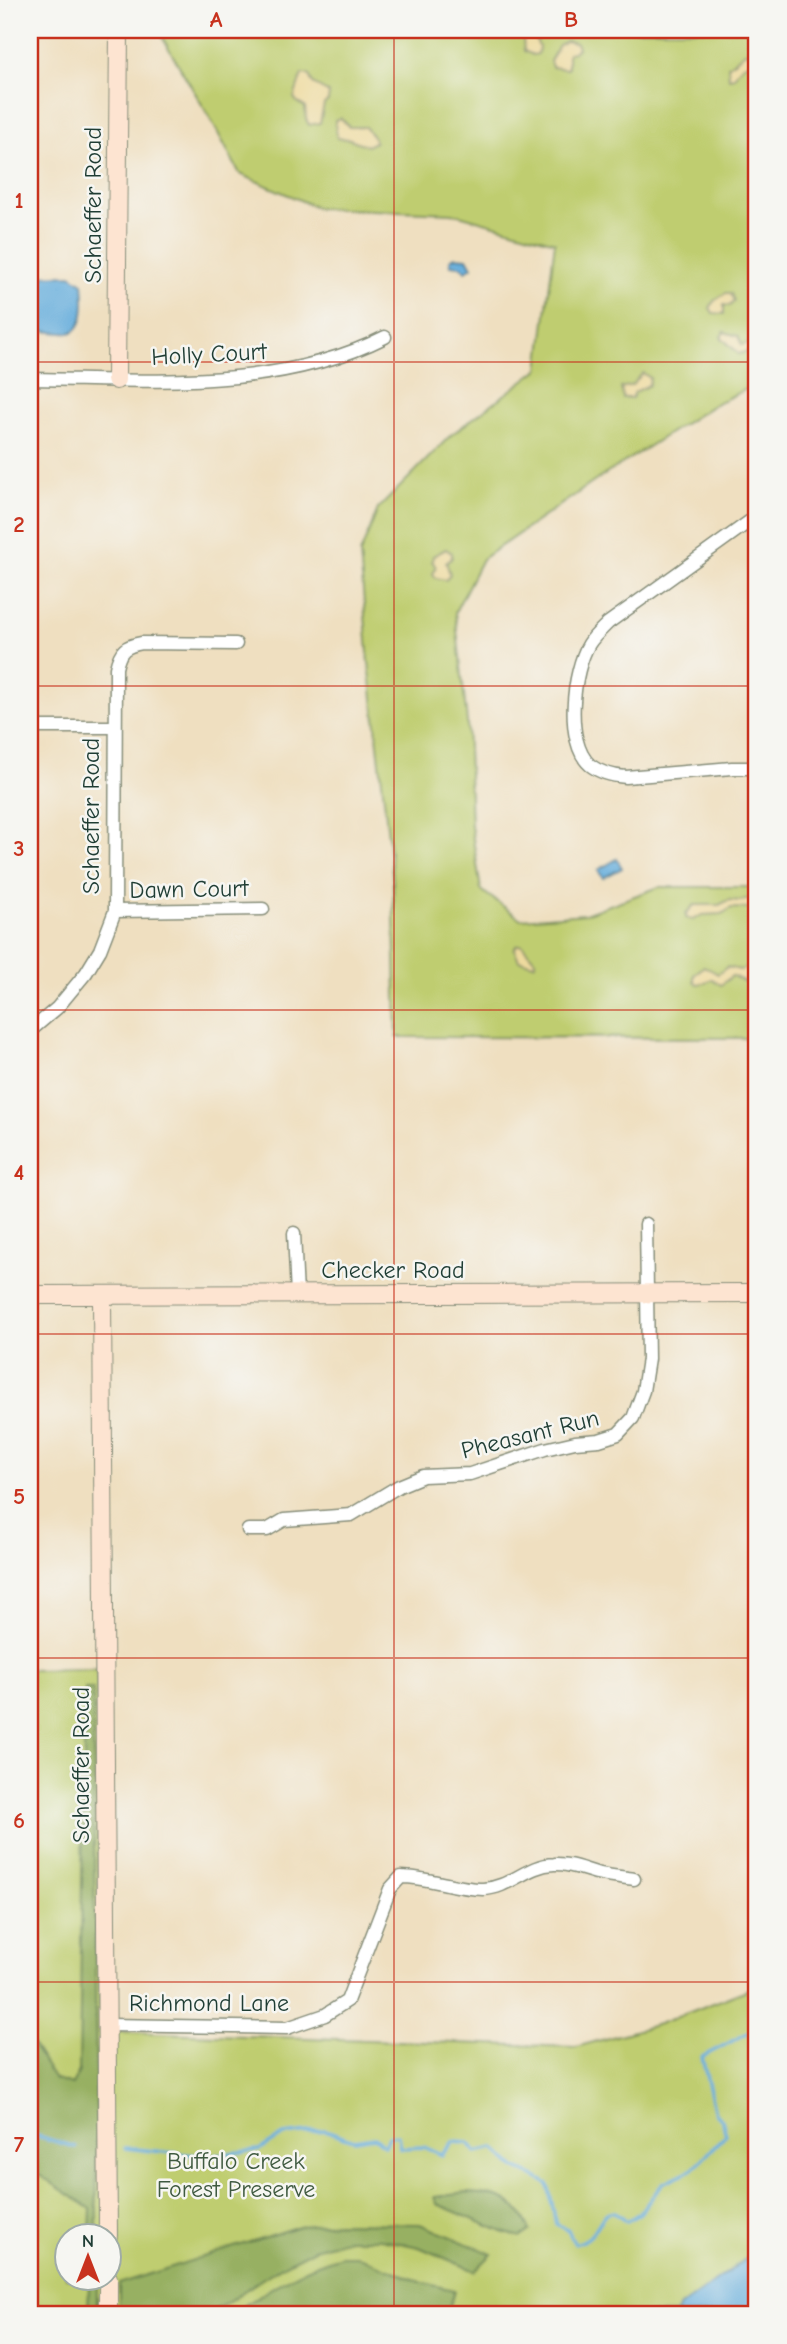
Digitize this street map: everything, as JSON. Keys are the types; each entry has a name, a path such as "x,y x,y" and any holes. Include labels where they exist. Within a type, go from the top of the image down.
{"street":[{"name":"Schaeffer Road","path":"116,380 119,30"},
{"name":"Holly Court","path":"30,379 201,379 286,370 349,354 385,337"},
{"path":"757,516 608,623 595,636 577,674 574,716 582,755 590,764 613,776 757,768"},
{"name":"Schaeffer Road","path":"30,1031 57,1008 86,972 100,950 115,911 118,656 130,645 142,643 236,643"},
{"path":"30,727 116,727"},
{"name":"Dawn Court","path":"115,911 263,909"},
{"name":"Pheasant Run","path":"248,1530 267,1530 284,1520 352,1515 399,1486 422,1476 470,1474 545,1449 618,1434 633,1418 643,1391 648,1359 646,1224"},
{"path":"294,1233 297,1295"},
{"name":"Checker Road","path":"30,1295 757,1293"},
{"name":"Schaeffer Road","path":"102,1295 108,2222"},
{"name":"Richmond Lane","path":"107,2025 287,2028 326,2015 347,2001 390,1889 401,1877 416,1877 484,1889 511,1882 532,1868 554,1864 634,1879"},
{"path":"108,2292 108,2314"}],"green space":[{"path":"158,30 757,30 757,384 715,404 598,479 482,559 455,612 467,722 471,826 481,890 521,919 585,914 659,887 757,887 757,1038 397,1037 393,881 360,554 378,509 451,435 539,369 555,242 452,213 318,208 240,174"},
{"name":"Buffalo Creek Forest Preserve","path":"97,1669 100,2031 576,2047 659,2024 757,1986 757,2314 30,2314 30,1670"},
{"path":"85,1689 93,1689 97,2222 90,2222 91,2209 30,2169 30,2041 55,2080 72,2085 79,2071"},
{"path":"466,2193 505,2200 519,2212 530,2231 521,2237 505,2233 437,2204 434,2197"},
{"path":"337,2223 420,2224 492,2254 475,2271 419,2247 381,2239 349,2239 314,2249 285,2264 209,2314 119,2314 119,2292 122,2292 122,2283 299,2226"},
{"path":"341,2256 357,2256 423,2283 454,2290 448,2314 230,2314 297,2273"},
{"path":"89,2292 97,2292 97,2314 88,2314"}],"sand":[{"path":"518,30 548,31 544,38 536,40 538,54 524,51 523,38"},
{"path":"566,41 576,43 578,48 568,53 568,67 552,67 550,61 559,45"},
{"path":"745,52 754,54 754,61 742,66 734,77 729,78 728,66"},
{"path":"302,74 309,75 313,84 329,93 320,123 309,125 305,107 294,98"},
{"path":"341,118 349,127 365,127 375,142 367,146 350,139 337,138 335,120"},
{"path":"726,293 731,293 734,301 730,306 724,305 724,314 713,313 710,308 714,301"},
{"path":"724,332 738,336 742,345 755,341 757,348 739,354 721,337"},
{"path":"643,373 650,378 649,385 635,392 632,398 623,398 621,388 632,385"},
{"path":"446,549 452,553 452,557 446,562 450,574 446,580 436,578 433,574 436,567 432,561 433,556"},
{"path":"729,900 756,901 756,909 731,908 722,914 702,915 693,920 686,918 694,905 719,905"},
{"path":"517,945 522,945 536,961 534,964 519,960 514,949"},
{"path":"704,966 718,974 727,967 740,970 749,968 753,974 749,981 745,982 732,976 721,985 712,979 697,984 694,975"}],"water":[{"path":"455,257 467,258 472,267 466,271 460,266 451,265 450,260"},
{"path":"71,275 83,283 84,311 79,325 69,333 30,330 30,276"},
{"path":"617,859 622,868 603,878 598,870"},
{"path":"757,2247 757,2314 675,2314 680,2307 751,2255"}],"waterway":[{"path":"125,2148 203,2156 259,2150 284,2135 325,2130 354,2140 375,2137 385,2146 389,2136 398,2135 400,2148 424,2147 442,2155 453,2142 469,2143 476,2152 494,2148 516,2169 548,2184 556,2224 568,2230 575,2244 589,2237 609,2212 627,2221 640,2213 663,2183 693,2169 726,2135 722,2120 715,2114 702,2057 757,2028"},
{"path":"30,2134 75,2147"}]}
